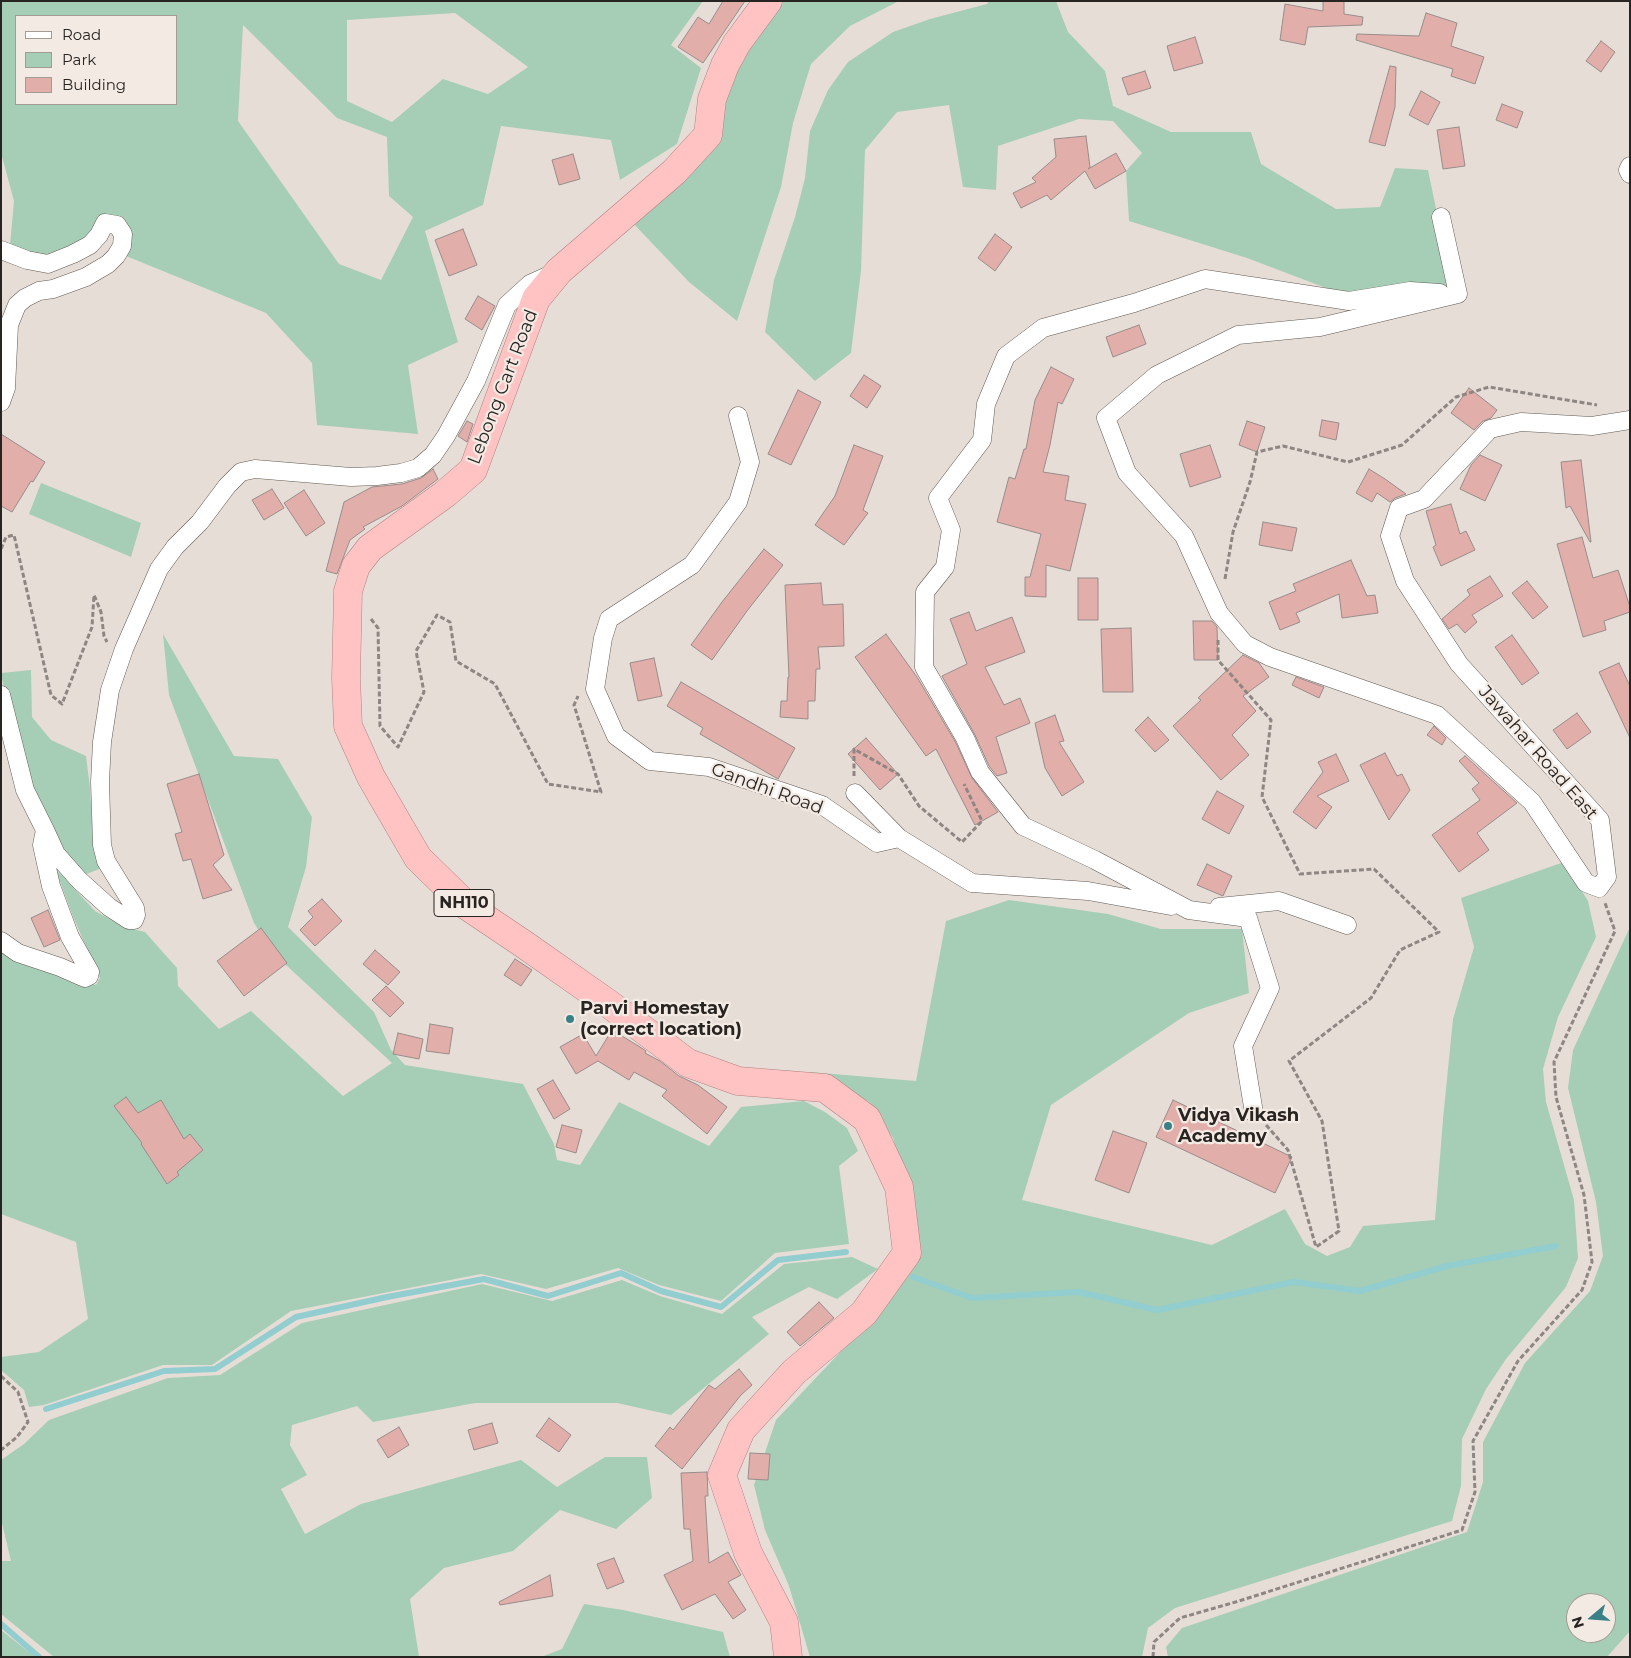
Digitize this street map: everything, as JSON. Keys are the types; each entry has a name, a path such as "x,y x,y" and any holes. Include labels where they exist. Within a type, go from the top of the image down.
{"highway":[{"name":"Lebong Cart Road","path":"768,1 737,43 724,65 712,99 708,135 674,172 559,271 536,299 473,470 445,494 370,548 356,566 348,591 346,678 348,726 371,777 418,858 467,906 609,1004 688,1064 738,1081 825,1088 867,1119 899,1187 907,1253 864,1314 794,1372 741,1430 722,1475 748,1553 784,1622 788,1657"}],"street":[{"path":"1630,166 1628,170 1630,174"},
{"path":"1347,925 1280,901 1189,910 1095,860 1023,826 980,772 965,738 924,667 925,592 945,567 951,530 938,498 982,440 986,404 1006,356 1043,328 1134,303 1205,279 1349,301 1410,291 1458,294 1441,217"},
{"path":"1,250 28,260 48,264 90,245 100,236 105,223 117,224 123,234 122,246 108,264 86,277 53,289 39,291 24,298 17,306 9,325 6,388 1,402"},
{"path":"1,695 25,790 56,854 79,880 109,907 129,920 134,920 136,915 135,908 106,861 102,844 100,782 102,742 110,690 121,657 159,570 175,547 200,522 227,486 242,472 255,469 360,477 401,473 418,468 437,449 476,381 507,305 530,284 559,271"},
{"name":"Jawahar Road East","path":"1458,294 1320,327 1238,335 1157,375 1106,418 1127,473 1184,536 1219,613 1245,644 1270,658 1437,715 1532,802 1586,883 1599,888 1607,877 1600,820 1459,664 1405,581 1390,536 1399,508 1424,499 1490,429 1521,422 1592,426 1630,420"},
{"name":"Gandhi Road","path":"738,416 750,462 738,502 692,565 609,619 603,638 595,689 616,736 650,761 710,766 822,806 877,843 899,838"},
{"path":"855,794 899,838 972,883 1088,891 1189,910 1248,918 1270,988 1243,1046 1254,1113"},
{"path":"1,942 18,953 60,967 85,978 89,976 90,972 70,937 51,886 42,845 45,830"}],"path":[{"path":"1254,1113 1288,1150 1316,1247 1339,1230 1322,1122 1289,1062 1371,998 1400,950 1439,932 1374,869 1300,874 1262,797 1271,720 1218,660 1219,613 1233,532 1250,482 1257,452 1283,446 1348,462 1402,445 1456,397 1489,387 1602,406"},
{"path":"1,550 6,537 14,535 52,694 62,704 92,627 94,595 102,612 104,636 109,646 121,657"},
{"path":"348,591 378,628 380,726 398,746 424,692 416,651 437,615 450,622 456,661 495,684 548,784 601,792 574,705 581,688"},
{"path":"855,794 854,749 898,774 919,806 962,842 982,821 961,778"},
{"path":"1153,1657 1154,1642 1180,1618 1462,1530 1475,1492 1474,1441 1518,1361 1582,1290 1592,1262 1584,1195 1556,1097 1554,1062 1615,931 1599,888"},
{"path":"1,1376 18,1392 28,1422 17,1437 1,1450"}],"green space":[{"path":"1,1 703,1 671,45 701,68 677,144 620,180 611,140 501,126 483,205 425,231 458,342 408,365 418,434 317,425 312,363 266,313 126,256 120,223 88,244 50,259 10,245 14,201 1,153","holes":["455,13 528,67 488,94 443,79 392,122 347,101 347,20","243,25 337,118 387,137 389,196 413,217 381,280 339,264 238,121"]},
{"path":"775,1 899,1 850,26 811,64 793,123 781,187 737,321 689,282 630,220 719,96"},
{"path":"989,1 1056,1 1068,32 1105,71 1113,106 1171,132 1251,132 1261,164 1336,209 1380,207 1395,168 1428,170 1452,286 1408,284 1347,296 1247,258 1129,221 1126,171 1142,153 1113,121 1079,119 998,146 996,190 963,187 949,105 897,112 865,150 861,271 851,353 815,381 765,332 774,280 795,217 805,178 810,131 828,90 848,62 893,32 930,19 987,4"},
{"path":"41,483 141,523 131,557 29,514"},
{"path":"163,634 234,756 278,759 312,817 306,867 288,927 374,1012 391,1050 405,1065 523,1084 554,1144 557,1160 580,1165 619,1102 709,1146 741,1107 804,1101 825,1112 847,1128 858,1151 839,1166 849,1244 775,1253 721,1301 659,1285 618,1268 546,1289 481,1274 291,1311 212,1365 163,1365 44,1405 29,1407 24,1390 1,1370 1,1357 39,1352 88,1319 76,1242 1,1214 1,949 16,960 96,985 100,978 74,919 55,868 95,911 124,927 145,932 177,968 178,986 219,1029 251,1011 343,1096 392,1063 273,953 254,923 169,695"},
{"path":"31,670 32,717 51,740 86,756 92,821 102,868 81,876 59,851 28,786 1,675 1,673"},
{"path":"1564,862 1588,901 1596,937 1558,1017 1543,1069 1546,1102 1574,1200 1578,1258 1566,1287 1506,1359 1486,1389 1462,1439 1461,1486 1452,1521 1175,1608 1148,1628 1142,1657 810,1657 789,1586 765,1530 754,1485 776,1420 881,1309 910,1198 893,1138 869,1102 810,1072 916,1081 946,921 1009,900 1108,914 1161,929 1242,929 1249,993 1189,1013 1051,1105 1022,1200 1212,1245 1285,1209 1305,1244 1327,1256 1350,1247 1363,1226 1435,1220 1453,1019 1474,947 1461,898"},
{"path":"1630,927 1630,1631 1607,1657 1168,1657 1166,1647 1182,1628 1467,1532 1483,1482 1483,1442 1525,1363 1590,1291 1603,1256 1596,1202 1568,1088 1573,1050"},
{"path":"852,1257 878,1269 837,1299 809,1287 752,1317 769,1334 671,1415 617,1403 475,1403 373,1422 357,1406 292,1425 290,1445 307,1475 281,1489 305,1534 361,1504 521,1460 557,1487 605,1457 647,1457 652,1498 616,1529 560,1510 513,1551 444,1568 410,1599 419,1657 54,1657 1,1614 1,1561 11,1561 1,1519 1,1460 24,1444 49,1420 168,1378 220,1375 302,1323 482,1284 552,1301 622,1280 660,1296 722,1314 784,1264"},
{"path":"584,1604 623,1610 723,1632 730,1657 541,1657 562,1649"},
{"path":"1,1630 35,1657 1,1657"}],"building":[{"path":"723,1 745,1 703,63 678,47 698,17 709,24"},
{"path":"1323,1 1344,1 1344,14 1363,17 1362,25 1308,27 1305,45 1280,40 1285,4 1323,11"},
{"path":"1426,13 1457,23 1451,46 1484,57 1475,84 1451,76 1453,69 1356,40 1357,34 1419,36"},
{"path":"1195,37 1203,63 1174,71 1167,46"},
{"path":"1601,41 1615,52 1601,72 1586,61"},
{"path":"1390,66 1396,67 1395,107 1385,146 1369,142"},
{"path":"1145,71 1151,88 1128,95 1122,78"},
{"path":"1421,91 1440,102 1428,125 1409,115"},
{"path":"1502,104 1523,112 1517,128 1496,120"},
{"path":"1459,127 1465,166 1443,169 1437,130"},
{"path":"1086,136 1090,167 1088,169 1116,153 1126,171 1095,189 1085,171 1051,200 1047,195 1021,208 1013,193 1036,182 1032,178 1056,157 1054,139"},
{"path":"573,154 580,179 559,185 552,160"},
{"path":"463,229 477,265 449,276 435,240"},
{"path":"995,234 1012,247 995,271 978,258"},
{"path":"478,296 495,306 482,330 465,319"},
{"path":"1139,325 1146,344 1113,357 1106,337"},
{"path":"1051,367 1074,379 1062,404 1058,402 1043,472 1069,476 1065,500 1086,504 1070,571 1046,565 1046,597 1025,596 1025,577 1030,577 1041,534 997,522 1009,477 1015,479 1024,449 1026,449 1035,400"},
{"path":"864,375 881,386 867,408 850,396"},
{"path":"1469,388 1497,410 1491,418 1483,421 1474,430 1451,413"},
{"path":"798,390 821,402 791,465 768,454"},
{"path":"1322,420 1339,423 1336,440 1319,436"},
{"path":"467,421 473,424 467,442 458,436"},
{"path":"1247,421 1265,427 1257,452 1239,445"},
{"path":"1,434 45,462 12,512 1,506"},
{"path":"854,445 883,456 863,510 868,513 844,545 815,525 835,496"},
{"path":"1210,445 1221,477 1190,487 1180,454"},
{"path":"1480,455 1502,465 1485,501 1460,489 1471,465"},
{"path":"1581,460 1591,542 1570,506 1566,508 1561,462"},
{"path":"433,469 438,479 402,506 363,527 365,529 350,540 337,574 326,571 344,502 372,487 402,484 421,478"},
{"path":"1369,469 1406,494 1390,502 1377,493 1372,502 1356,493"},
{"path":"272,489 284,508 264,520 252,500"},
{"path":"304,490 325,523 306,536 284,503"},
{"path":"1451,504 1460,534 1466,531 1475,550 1441,566 1433,547 1436,545 1426,511"},
{"path":"1263,522 1297,528 1292,551 1259,545"},
{"path":"1582,537 1593,578 1618,570 1630,607 1630,612 1604,621 1606,630 1583,637 1557,544"},
{"path":"764,549 783,565 712,660 691,645"},
{"path":"1351,560 1367,596 1375,595 1378,613 1342,618 1339,594 1296,613 1300,622 1280,630 1269,602 1296,591 1293,584"},
{"path":"1490,576 1503,596 1472,615 1477,622 1465,633 1457,624 1449,629 1442,619 1470,595 1467,590"},
{"path":"1078,578 1098,578 1098,620 1078,620"},
{"path":"1527,581 1548,607 1533,619 1512,593"},
{"path":"821,583 823,605 843,604 844,646 818,647 820,669 816,669 815,701 808,701 808,719 780,717 781,701 787,701 789,677 785,585"},
{"path":"969,612 976,631 1012,617 1025,652 985,667 1004,705 1020,698 1030,723 996,737 1007,773 997,776 989,766 974,733 942,676 967,664 950,619"},
{"path":"1193,621 1212,621 1217,627 1218,660 1194,660"},
{"path":"1131,628 1133,692 1103,692 1101,629"},
{"path":"886,634 917,677 956,743 972,778 998,812 975,825 936,749 926,756 855,657"},
{"path":"1512,635 1539,673 1522,685 1495,647"},
{"path":"1243,655 1259,663 1269,677 1243,696 1256,711 1232,735 1249,755 1221,780 1173,726 1201,700 1198,698"},
{"path":"654,658 662,696 638,701 630,663"},
{"path":"1619,663 1630,686 1630,738 1599,672"},
{"path":"1296,677 1324,687 1319,698 1292,685"},
{"path":"681,682 795,748 778,779 700,734 703,728 667,706"},
{"path":"1577,713 1591,732 1567,749 1553,730"},
{"path":"1055,715 1064,741 1059,742 1084,782 1062,796 1045,768 1035,723"},
{"path":"1148,717 1169,740 1155,752 1135,730"},
{"path":"1434,726 1446,738 1442,745 1427,735"},
{"path":"866,738 898,774 880,790 848,754"},
{"path":"1385,753 1397,776 1402,774 1410,790 1389,820 1360,765"},
{"path":"1336,754 1349,781 1317,796 1332,807 1316,829 1293,812 1323,772 1318,762"},
{"path":"1465,756 1517,803 1477,833 1489,850 1459,872 1432,835 1480,800 1472,789 1479,783 1459,761"},
{"path":"199,774 224,855 213,865 232,890 203,899 191,859 183,861 175,834 182,832 167,784"},
{"path":"1217,791 1244,806 1229,834 1202,819"},
{"path":"1207,864 1232,876 1223,896 1197,885"},
{"path":"322,899 342,921 315,946 300,930 313,917 308,911"},
{"path":"48,910 60,940 44,947 31,918"},
{"path":"261,928 287,963 244,996 217,961"},
{"path":"375,950 400,972 388,985 363,964"},
{"path":"515,959 532,970 521,986 504,975"},
{"path":"386,986 404,1003 390,1017 372,1000"},
{"path":"430,1024 453,1028 449,1054 426,1051"},
{"path":"612,1030 646,1051 645,1053 660,1061 679,1076 698,1085 727,1107 707,1134 662,1096 667,1090 634,1072 629,1080 598,1061 576,1074 560,1047 583,1034 596,1056"},
{"path":"398,1033 423,1039 419,1059 393,1054"},
{"path":"553,1080 570,1109 554,1119 537,1089"},
{"path":"126,1097 138,1113 161,1100 184,1139 190,1134 203,1150 177,1172 179,1175 167,1184 142,1143 114,1106"},
{"path":"1173,1100 1292,1157 1275,1193 1156,1137"},
{"path":"562,1125 582,1130 576,1153 556,1147"},
{"path":"1113,1131 1147,1143 1129,1193 1095,1180"},
{"path":"819,1302 834,1318 800,1346 787,1332"},
{"path":"739,1369 752,1385 741,1395 682,1469 655,1446 670,1427 673,1430 709,1385 715,1389"},
{"path":"549,1418 571,1435 559,1452 536,1436"},
{"path":"492,1423 498,1443 474,1450 468,1430"},
{"path":"399,1427 409,1445 388,1458 377,1440"},
{"path":"750,1453 770,1454 768,1480 748,1479"},
{"path":"707,1472 708,1496 705,1496 709,1563 728,1552 741,1575 728,1582 746,1610 733,1619 715,1594 682,1610 664,1575 693,1561 690,1529 684,1529 681,1473"},
{"path":"614,1558 624,1582 607,1589 597,1564"},
{"path":"550,1575 553,1596 500,1605 499,1602"}],"waterway":[{"path":"913,1277 972,1298 1079,1292 1157,1310 1294,1282 1360,1291 1447,1266 1556,1246"},
{"path":"46,1409 164,1371 215,1369 296,1317 387,1297 484,1279 548,1296 621,1273 661,1291 721,1307 778,1260 846,1252"},
{"path":"1,1624 39,1657"}],"place":[{"name":"Parvi Homestay (correct location)","path":"570,1019"},
{"name":"Vidya Vikash Academy","path":"1168,1126"}]}
